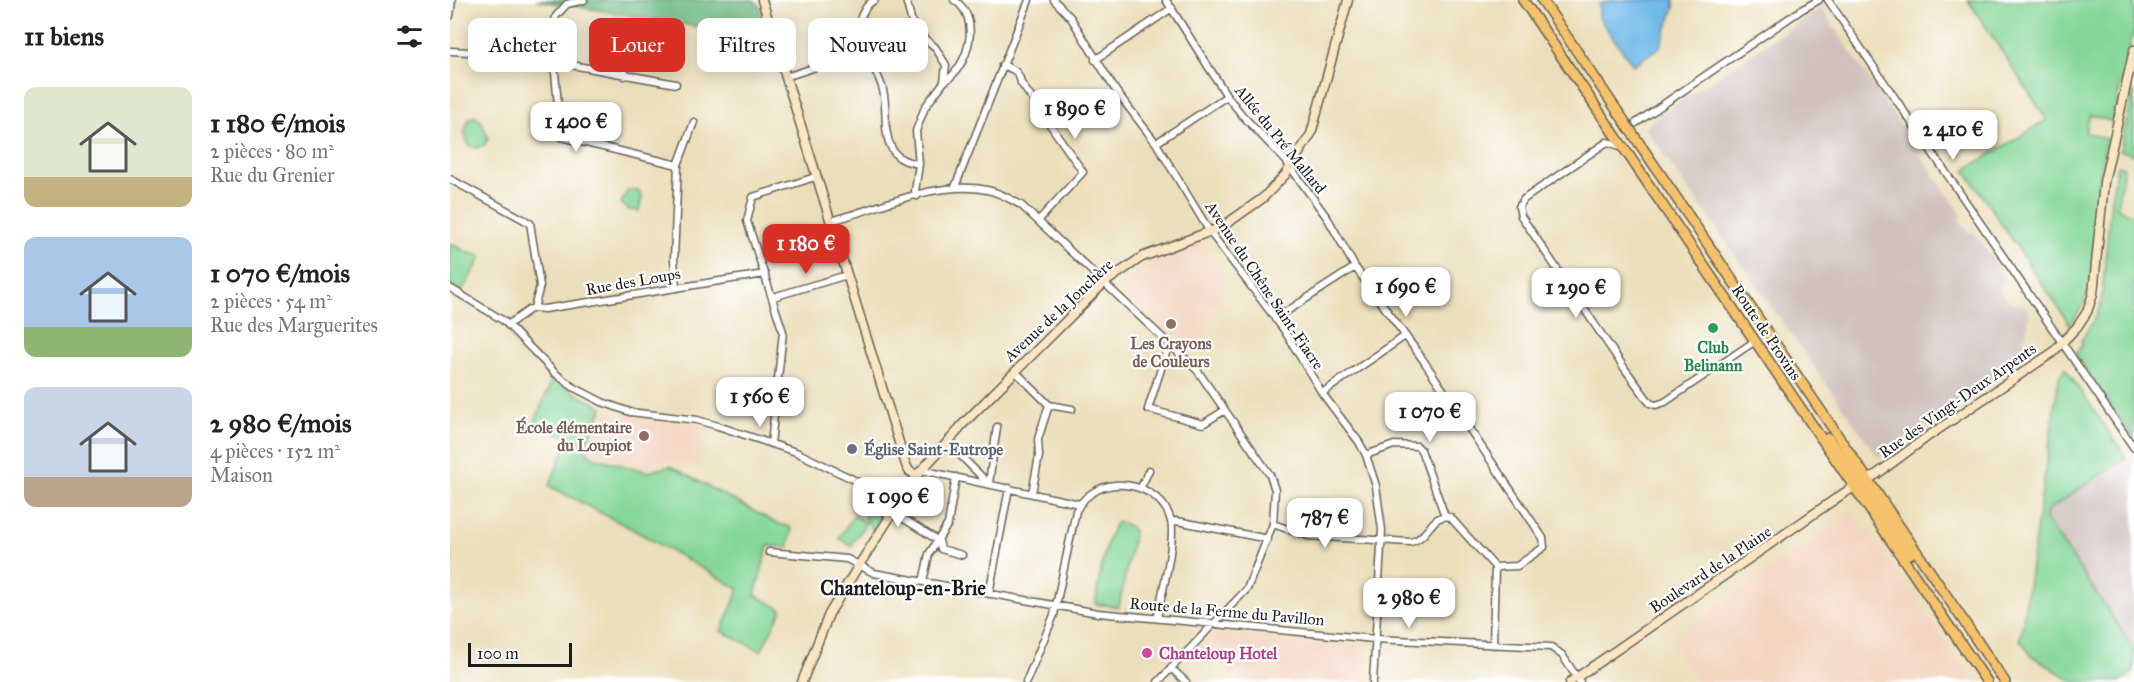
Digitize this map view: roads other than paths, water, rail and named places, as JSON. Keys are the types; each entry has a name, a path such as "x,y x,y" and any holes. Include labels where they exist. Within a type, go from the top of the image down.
{"main road":[{"path":"762,0 906,465 909,471 917,476"},
{"name":"Avenue de la Jonchère","path":"802,682 829,614 859,565 917,476 961,426 1104,283 1142,257 1210,232 1236,218 1263,198 1290,167 1311,134 1348,0"},
{"name":"Route de Provins","path":"1523,0 1810,422 1932,576 2004,682"},
{"name":"Route de Provins","path":"1542,0 1861,484 1987,682"},
{"name":"Rue des Vingt-Deux Arpents","path":"1861,484 2052,353 2083,319 2093,294 2104,182 2134,50"},
{"name":"Boulevard de la Plaine","path":"1576,680 1861,484"}],"street":[{"path":"450,16 452,0"},
{"path":"556,18 567,4 584,0"},
{"path":"875,0 870,2 863,12 859,25 860,38 884,91 888,139 893,152 904,161 919,164"},
{"path":"906,0 914,30 935,46 946,65 944,82"},
{"path":"917,196 915,190 919,164 916,131 918,123 925,107 944,82 951,78 962,61 969,41 969,19 960,4 954,0"},
{"path":"955,187 1029,0"},
{"name":"Avenue du Chêne Saint-Fiacre","path":"1054,0 1071,18 1116,91 1156,143 1210,232 1275,319 1322,393 1359,442 1366,455 1379,501 1382,541 1373,682"},
{"name":"Allée du Pré Mallard","path":"1166,0 1227,96 1290,167 1328,219 1355,267 1543,537 1544,547 1517,566 1496,567"},
{"path":"1636,123 1819,0"},
{"path":"1828,0 2134,448"},
{"path":"1095,60 1172,8"},
{"path":"450,51 468,52"},
{"path":"1002,65 1014,69 1020,75 1022,83 1083,172 1038,221"},
{"path":"577,67 676,84"},
{"path":"785,77 808,70"},
{"path":"555,72 561,137 678,165"},
{"path":"624,76 625,72"},
{"path":"1156,143 1227,96"},
{"path":"1620,117 1636,123"},
{"path":"676,287 674,259 678,165 694,122"},
{"path":"1636,123 1636,140"},
{"path":"1609,125 1606,142 1521,202 1521,216 1647,400 1656,405 1665,402 1755,341"},
{"path":"1606,142 1624,147"},
{"path":"771,444 783,332 747,221 753,197 815,177"},
{"path":"450,178 530,223 540,285 534,308"},
{"path":"830,222 955,187 990,190 1021,205 1197,370 1226,410 1270,475 1275,490 1273,524 1247,589 1158,682"},
{"path":"1275,319 1355,267"},
{"name":"Rue des Loups","path":"509,324 534,308 544,309 600,301 765,274"},
{"path":"773,297 847,275"},
{"path":"450,288 509,324 555,373 573,387 602,402 630,412 697,420 796,452 867,486 891,515 939,541 941,549 962,555"},
{"path":"1322,393 1405,336"},
{"path":"1169,344 1148,409 1203,424 1226,410"},
{"path":"1015,370 1049,405 1072,409"},
{"path":"1032,493 1039,456 1038,439 1049,405"},
{"path":"989,483 998,427"},
{"path":"948,443 989,483"},
{"path":"1366,455 1394,445 1417,446 1421,450 1445,516"},
{"path":"1141,487 1149,470"},
{"path":"867,486 917,476 956,477 1080,504"},
{"path":"923,582 929,554 948,524 956,477"},
{"path":"1026,682 1056,606 1075,517 1080,504 1106,486 1121,484 1141,487 1152,494 1163,506 1171,522 1171,542 1157,618"},
{"path":"989,594 1009,488"},
{"path":"1273,524 1308,536 1410,542 1419,539 1437,518 1450,517 1496,567 1493,645"},
{"path":"1171,522 1177,521 1268,539"},
{"name":"Route de la Ferme du Pavillon","path":"769,552 847,559 874,573 1056,606 1375,639 1556,649 1571,666 1576,680"},
{"path":"1171,668 1186,682"}],"water":[{"path":"1614,0 1674,0 1674,8 1660,47 1633,65 1599,18 1599,4"}],"place":[{"name":"Les Crayons de Couleurs","path":"1171,324"},
{"name":"Club Belinann","path":"1713,328"},
{"name":"École élémentaire du Loupiot","path":"644,436"},
{"name":"Église Saint-Eutrope","path":"852,449"},
{"name":"Chanteloup Hotel","path":"1147,653"}],"district":[{"name":"Chanteloup-en-Brie","path":"903,588"}]}
